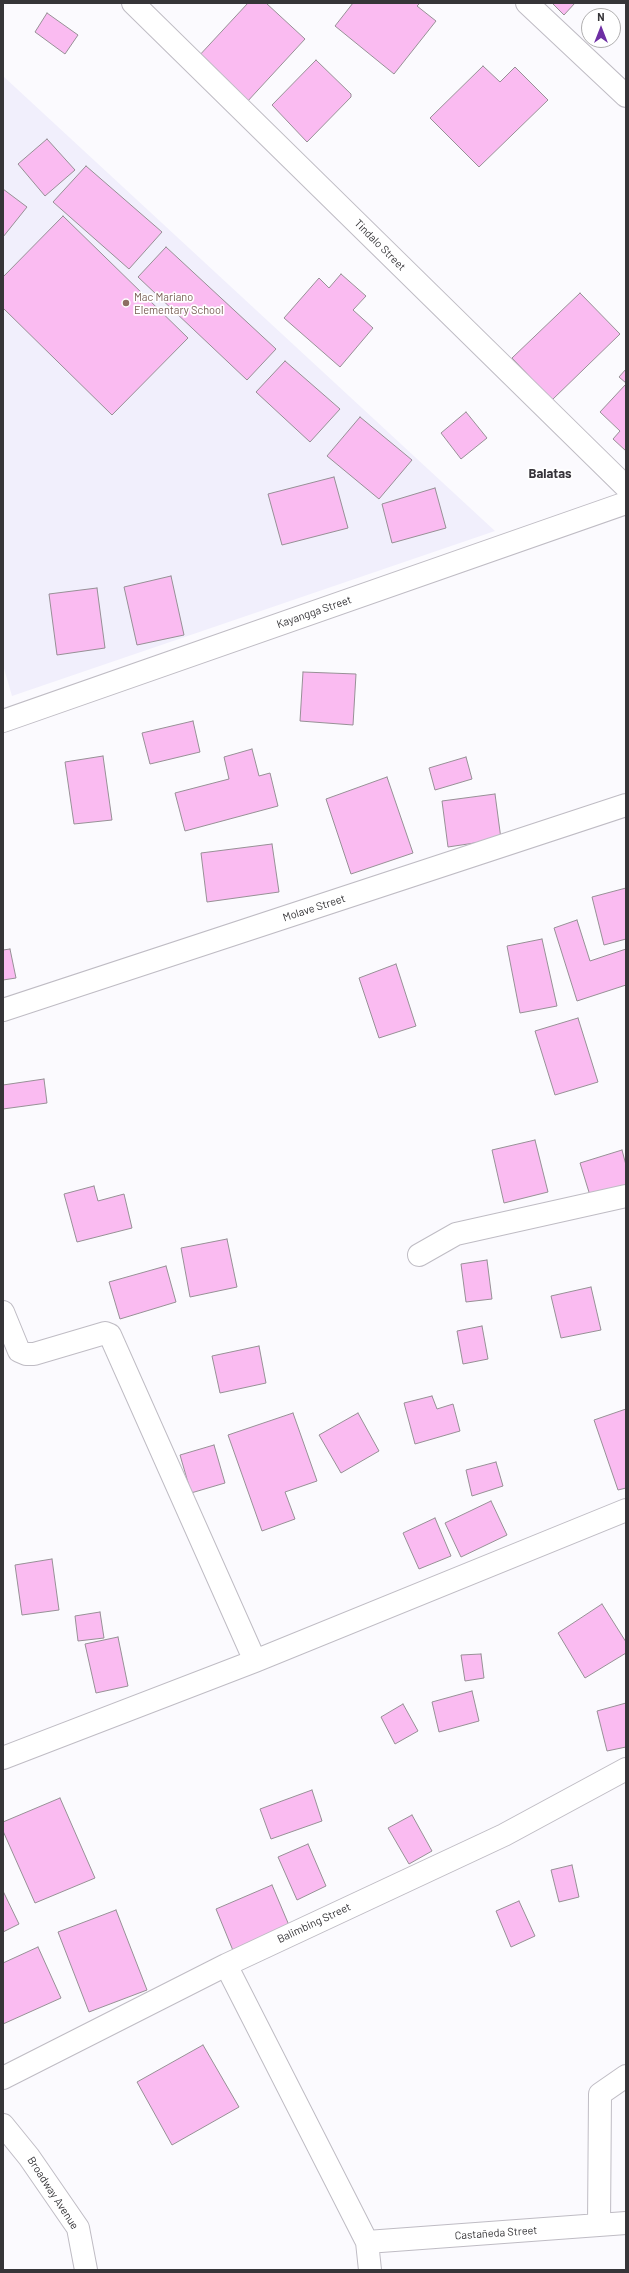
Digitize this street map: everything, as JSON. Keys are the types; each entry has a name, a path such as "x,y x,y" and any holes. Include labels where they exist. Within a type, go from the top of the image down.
{"street":[{"name":"Tindalo Street","path":"133,3 626,487"},
{"path":"527,3 626,96"},
{"name":"Kayangga Street","path":"3,721 626,503"},
{"name":"Molave Street","path":"3,1010 626,805"},
{"path":"419,1255 456,1234 626,1196"},
{"path":"3,1312 19,1350 26,1354 34,1354 105,1333 110,1335 255,1661"},
{"path":"3,1758 255,1661 626,1510"},
{"name":"Balimbing Street","path":"3,2078 226,1965 504,1835 626,1769"},
{"path":"226,1965 367,2242 370,2270"},
{"path":"599,2225 600,2094 626,2076"},
{"name":"Broadway Avenue","path":"3,2125 29,2157 78,2228 86,2270"},
{"name":"Castañeda Street","path":"367,2242 626,2223"}],"shaded area":[{"name":"Mac Mariano Elementary School","path":"3,76 495,531 12,696 3,665"}],"building":[{"path":"248,3 266,3 305,39 246,103 197,58"},
{"path":"353,3 420,3 417,6 436,21 394,74 335,26"},
{"path":"552,3 575,3 564,15"},
{"path":"47,13 78,35 65,54 35,32"},
{"path":"316,60 351,94 351,97 307,142 272,105"},
{"path":"483,66 500,82 515,67 548,100 479,167 430,118"},
{"path":"47,139 75,170 45,196 18,164"},
{"path":"86,166 162,232 129,269 53,202"},
{"path":"3,189 27,207 3,237"},
{"path":"63,216 188,338 112,415 3,308 3,277"},
{"path":"166,247 276,349 247,380 138,277"},
{"path":"341,274 366,296 353,310 373,328 340,367 284,318 319,278 329,288"},
{"path":"580,293 620,334 552,400 512,358"},
{"path":"285,361 340,409 310,442 256,392"},
{"path":"626,369 626,383 619,377"},
{"path":"626,384 626,451 613,439 620,431 600,412"},
{"path":"466,412 487,438 461,459 441,433"},
{"path":"360,417 412,460 379,499 327,456"},
{"path":"334,477 348,528 282,545 268,494"},
{"path":"435,488 446,528 392,543 382,504"},
{"path":"171,576 184,635 137,645 124,587"},
{"path":"97,588 105,648 57,655 49,594"},
{"path":"303,672 356,674 353,725 300,721"},
{"path":"193,721 200,752 150,764 142,733"},
{"path":"252,749 259,776 270,773 278,806 185,831 175,793 229,779 224,757"},
{"path":"103,756 112,820 74,824 65,762"},
{"path":"466,757 472,779 435,790 429,768"},
{"path":"387,777 413,853 351,874 326,799"},
{"path":"495,794 501,839 448,847 442,801"},
{"path":"272,844 279,892 207,902 201,853"},
{"path":"626,888 626,939 604,945 592,897"},
{"path":"577,920 590,961 626,949 626,985 577,1001 554,928"},
{"path":"542,939 557,1006 520,1013 507,946"},
{"path":"10,949 16,978 3,980 3,950"},
{"path":"396,964 416,1026 379,1038 359,978"},
{"path":"578,1018 598,1082 555,1095 535,1031"},
{"path":"44,1079 47,1103 3,1109 3,1085"},
{"path":"535,1140 548,1192 504,1203 492,1150"},
{"path":"622,1150 626,1165 626,1192 592,1202 580,1163"},
{"path":"94,1186 98,1201 124,1194 132,1228 77,1242 64,1194"},
{"path":"227,1239 237,1287 190,1297 181,1248"},
{"path":"487,1260 492,1299 466,1302 461,1264"},
{"path":"166,1266 176,1302 120,1319 109,1282"},
{"path":"591,1287 601,1330 561,1338 551,1296"},
{"path":"482,1326 488,1359 463,1364 457,1331"},
{"path":"259,1346 266,1383 220,1393 212,1356"},
{"path":"432,1396 437,1409 453,1404 460,1431 415,1444 404,1403"},
{"path":"626,1409 626,1488 618,1490 594,1420"},
{"path":"293,1413 317,1481 285,1492 295,1519 262,1531 228,1435"},
{"path":"358,1413 379,1451 341,1473 319,1435"},
{"path":"214,1445 225,1483 191,1493 180,1455"},
{"path":"496,1462 503,1486 472,1496 466,1470"},
{"path":"491,1501 507,1535 461,1557 445,1523"},
{"path":"435,1518 451,1556 419,1569 403,1533"},
{"path":"52,1559 59,1610 22,1615 15,1565"},
{"path":"602,1604 626,1642 626,1653 585,1678 558,1633"},
{"path":"100,1612 104,1638 78,1641 75,1616"},
{"path":"118,1637 128,1686 96,1693 85,1644"},
{"path":"481,1654 484,1678 465,1681 461,1655"},
{"path":"472,1691 479,1721 439,1732 432,1702"},
{"path":"626,1703 626,1747 607,1751 597,1711"},
{"path":"403,1704 418,1731 395,1744 381,1717"},
{"path":"312,1790 322,1821 271,1839 260,1809"},
{"path":"60,1798 95,1878 35,1903 3,1831 3,1822"},
{"path":"412,1815 432,1851 409,1864 388,1828"},
{"path":"308,1844 326,1886 297,1900 278,1857"},
{"path":"572,1865 579,1897 559,1902 551,1870"},
{"path":"272,1885 291,1930 234,1953 216,1909"},
{"path":"3,1891 19,1924 3,1932"},
{"path":"519,1901 535,1936 511,1947 496,1911"},
{"path":"116,1910 147,1990 89,2012 58,1932"},
{"path":"38,1947 61,1998 3,2024 3,1963"},
{"path":"203,2045 239,2107 172,2145 137,2082"}],"place":[{"name":"Mac Mariano Elementary School","path":"126,303"}],"district":[{"name":"Balatas","path":"550,474"}]}
